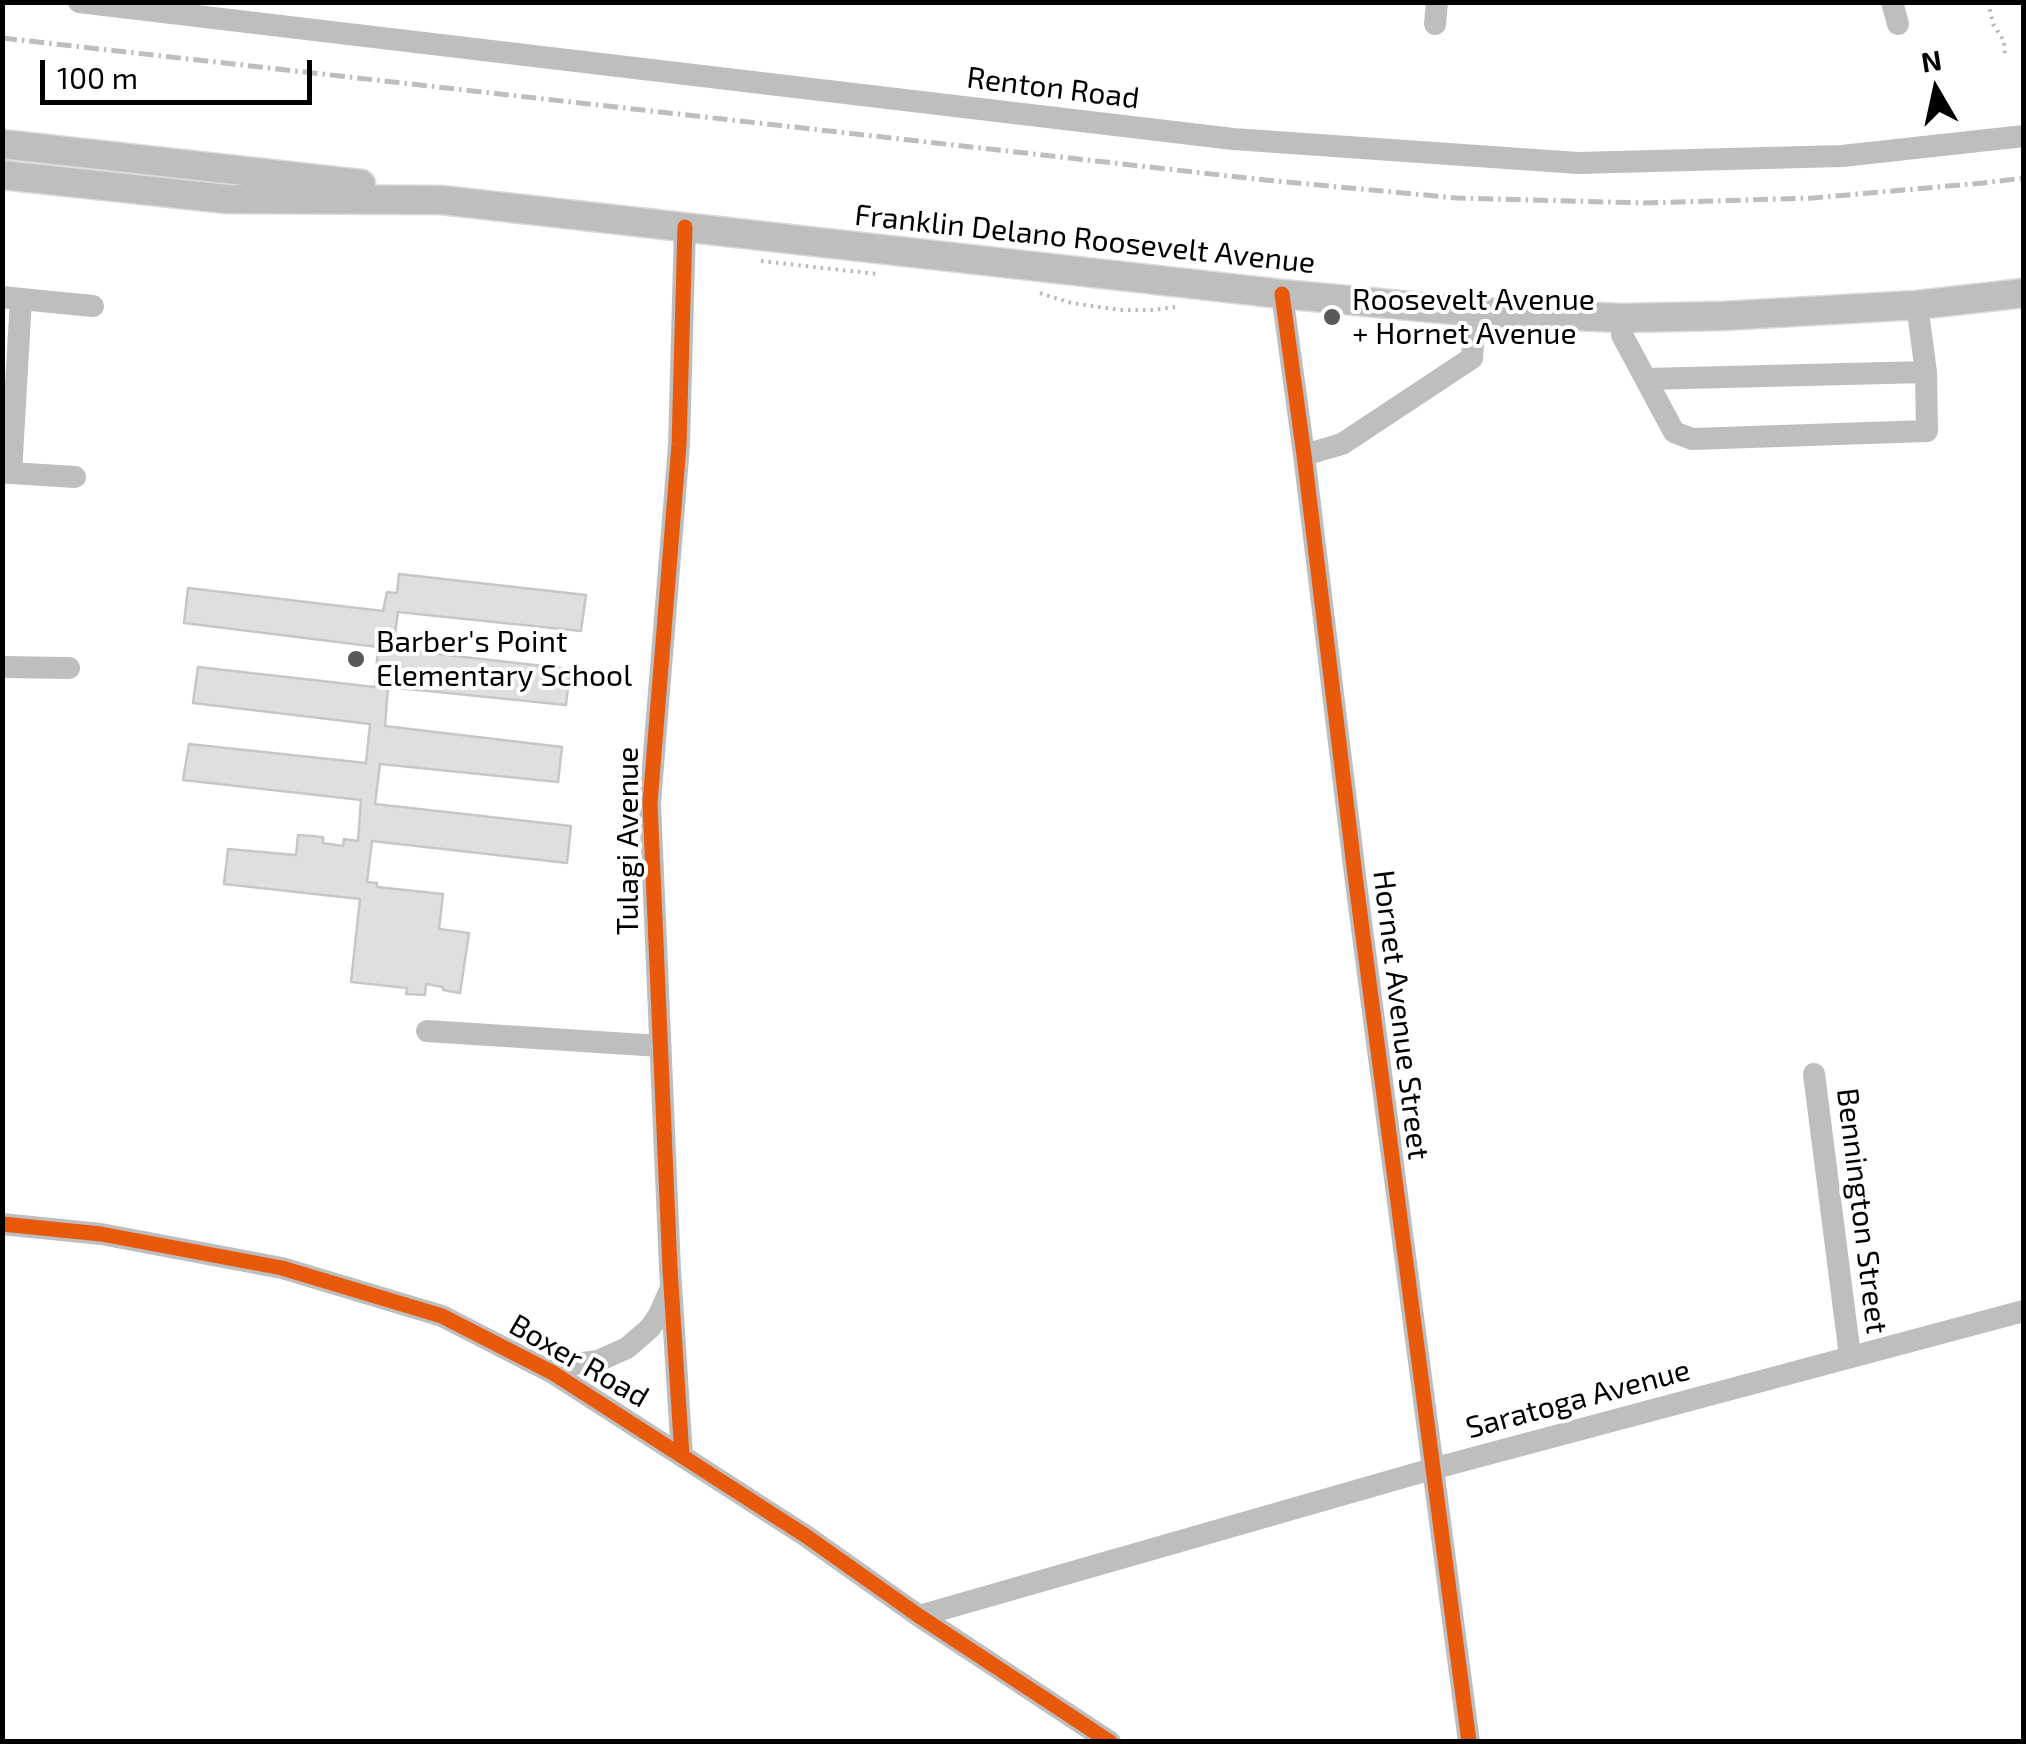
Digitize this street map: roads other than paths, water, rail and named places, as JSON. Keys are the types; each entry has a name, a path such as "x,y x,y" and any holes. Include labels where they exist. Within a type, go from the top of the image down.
{"main road":[{"name":"Franklin Delano Roosevelt Avenue","path":"2,144 378,186 441,200"},
{"name":"Franklin Delano Roosevelt Avenue","path":"2,175 226,199 441,200 1475,312 1622,318 1722,316 1917,305 2023,293"}],"street":[{"name":"Renton Road","path":"79,2 1252,141 1578,163 1842,156 2024,136"},
{"name":"Tulagi Avenue","path":"682,1456 650,804 679,446 685,227"},
{"name":"Hornet Avenue Street","path":"1282,294 1469,1742"},
{"path":"75,477 7,472 12,298 92,306"},
{"path":"1622,318 1622,335 1674,432 1692,439 1928,431 1926,372 1917,305"},
{"path":"1304,455 1342,444 1472,358 1475,312"},
{"path":"1646,379 1926,372"},
{"path":"2,667 69,668"},
{"path":"427,1032 660,1046"},
{"name":"Bennington Street","path":"1814,1074 1850,1356"},
{"name":"Boxer Road","path":"2,1224 100,1234 282,1268 442,1316 553,1374 682,1456 1110,1742"},
{"path":"553,1374 567,1365 598,1361 627,1348 659,1315 672,1286"},
{"name":"Saratoga Avenue","path":"919,1616 1432,1469 2024,1310"}],"railway":[{"path":"2,38 1265,180 1457,198 1645,203 1813,198 2024,178"}],"place":[{"name":"Roosevelt Avenue + Hornet Avenue","path":"1332,317"},
{"name":"Barber's Point Elementary School","path":"356,659"}]}
